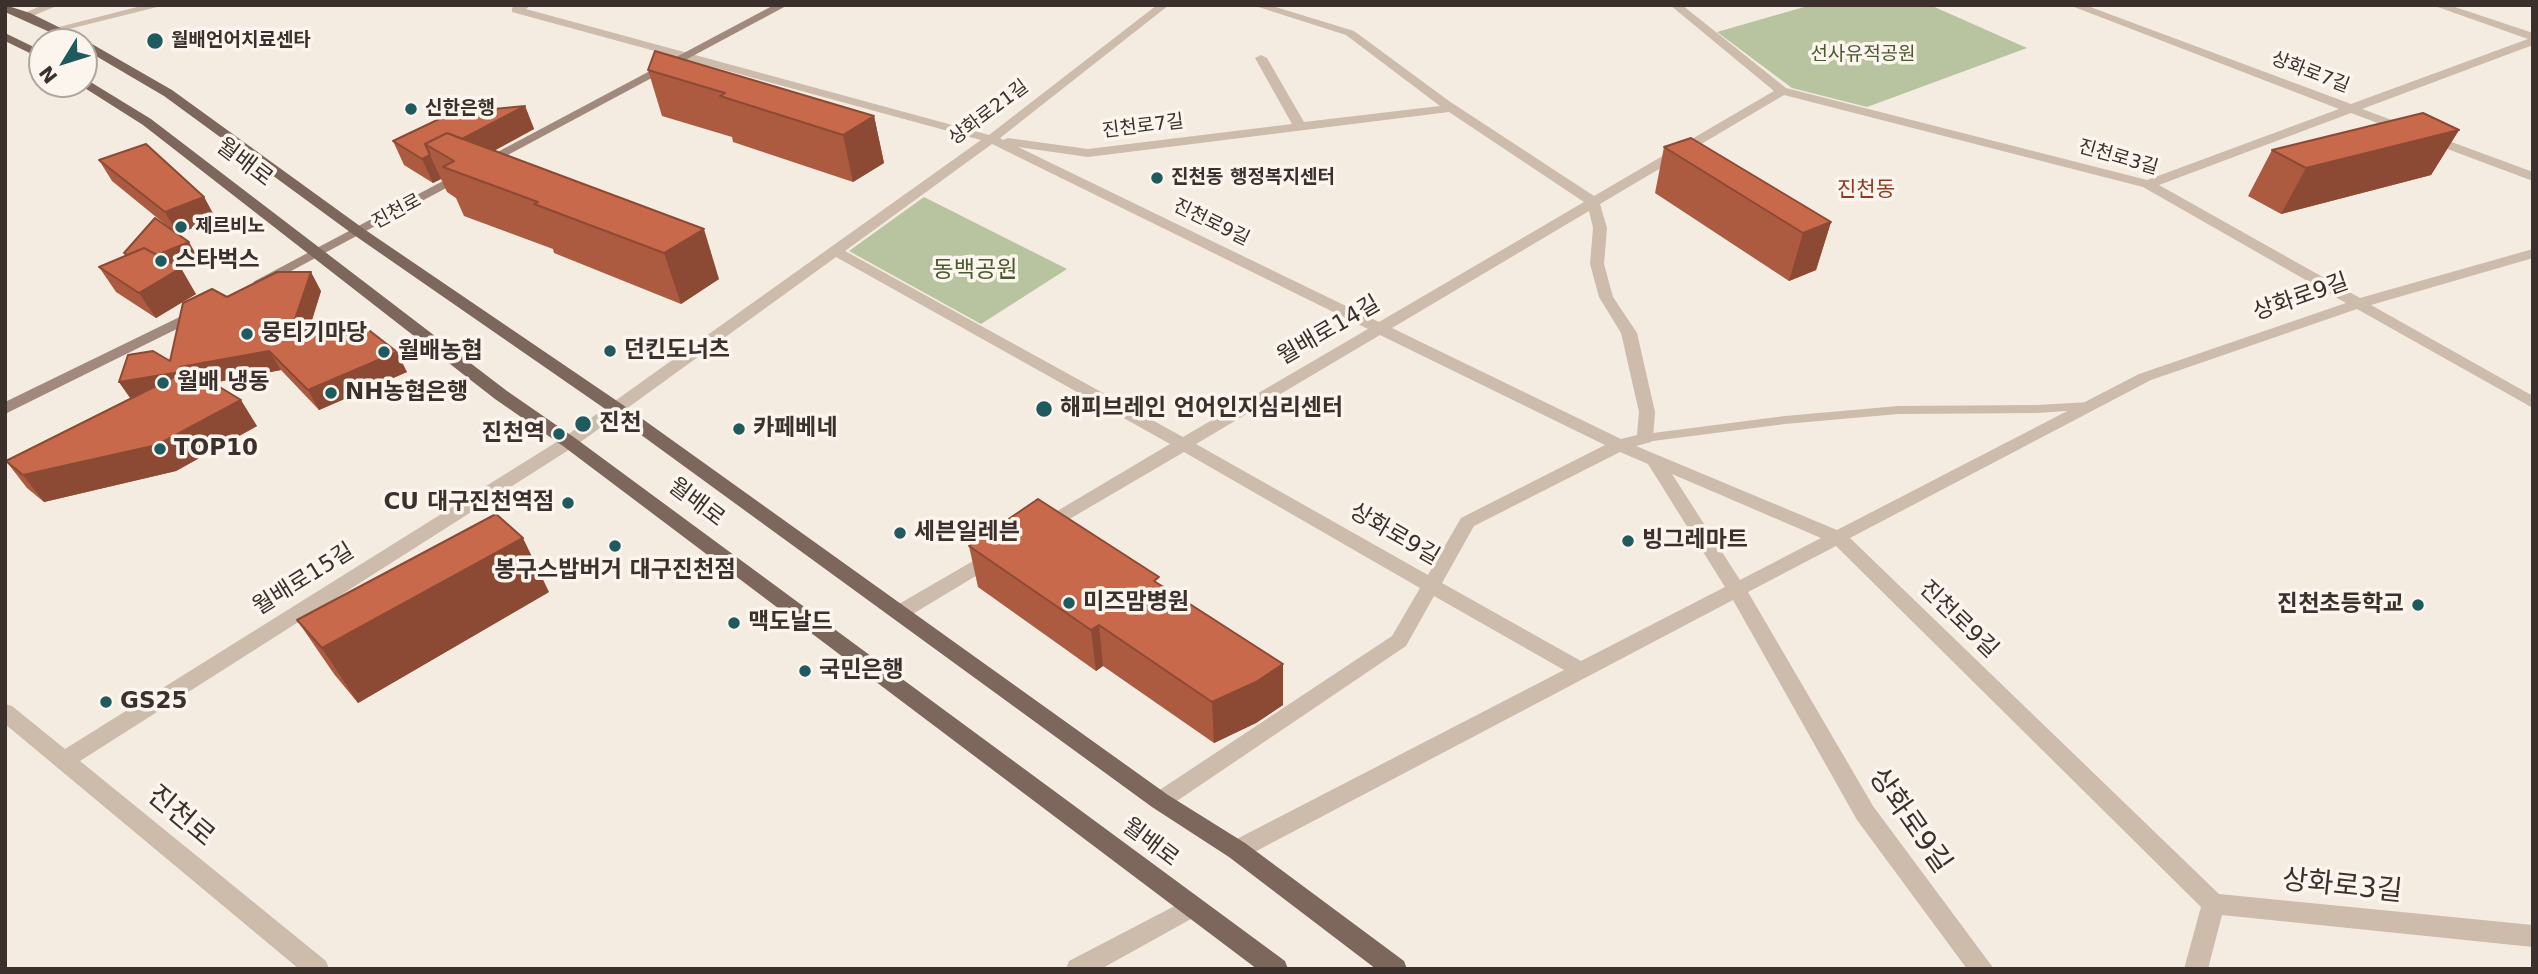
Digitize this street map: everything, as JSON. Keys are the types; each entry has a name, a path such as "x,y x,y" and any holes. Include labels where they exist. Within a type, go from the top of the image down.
{"main road":[{"name":"진천로","path":"247,288 359,232 783,5"},
{"name":"월배로","path":"5,8 55,28"},
{"path":"5,36 28,48"},
{"name":"월배로","path":"98,52 168,93 359,232 617,408 1160,801 1237,850 1395,969"},
{"name":"월배로","path":"98,91 147,122 501,395 569,442 1276,969"},
{"path":"5,409 211,307"}],"street":[{"path":"26,15 54,5"},
{"path":"61,28 160,5"},
{"name":"진천로9길","path":"526,5 516,10 990,139 1619,445 1839,538 2213,904"},
{"name":"상화로21길","path":"569,442 990,139 1164,5"},
{"path":"1257,5 1350,33 1451,108 1593,202 1600,228 1597,264 1606,297 1629,333 1647,412 1644,438 1619,445 1466,522 1431,584"},
{"name":"진천로3길","path":"1675,5 1782,91 2148,184 2533,402"},
{"path":"2437,5 2533,39"},
{"name":"상화로7길","path":"2078,6 2533,177"},
{"path":"2148,184 2533,39"},
{"path":"1261,58 1300,127"},
{"name":"월배로14길","path":"1029,535 1782,91"},
{"name":"진천로7길","path":"990,139 1088,153 1451,108"},
{"path":"835,251 1183,444"},
{"name":"상화로9길","path":"1237,850 2145,377 2357,304 2533,253"},
{"name":"월배로15길","path":"64,760 569,442"},
{"name":"상화로9길","path":"1183,444 1580,670"},
{"name":"상화로9길","path":"1653,458 1737,590 1865,813 1982,969"},
{"path":"899,613 1006,549"},
{"name":"월배로","path":"1160,801 1399,641 1431,584"},
{"name":"진천로","path":"5,712 317,969"},
{"path":"2196,969 2213,904"},
{"name":"상화로3길","path":"2213,904 2533,936"},
{"path":"1078,969 1192,906"}],"lane":[{"name":"상화로9길","path":"1644,438 1898,410 2037,410 2090,406"}],"green space":[{"name":"선사유적공원","path":"1811,5 1930,5 2027,48 1867,107 1792,88 1717,32"},
{"name":"동백공원","path":"924,197 1067,269 981,324 849,251"}],"building":[{"path":"655,51 874,116 843,135 720,96 725,93 648,70"},
{"path":"525,106 462,139 447,133 425,144 430,155 422,159 393,141 452,113"},
{"path":"2423,113 2459,130 2306,168 2272,150"},
{"path":"447,133 704,229 664,253 443,167 454,161 425,144"},
{"path":"1691,138 1831,222 1803,233 1664,147"},
{"path":"146,144 204,197 165,212 99,160"},
{"path":"155,218 189,242 157,255 144,248 127,255 124,253"},
{"path":"144,248 181,268 139,293 99,267"},
{"path":"277,272 311,272 293,325 323,340 361,324 397,352 308,390 269,351 180,367 186,371 119,382 128,355 153,351 170,361 183,303 212,289 227,297"},
{"path":"190,369 241,400 157,445 23,475 6,461"},
{"path":"1038,499 1159,577 1154,581 1283,664 1256,682 1212,702 1099,625 1091,630 969,546"},
{"path":"496,514 523,538 322,648 297,620"}],"place":[{"name":"월배언어치료센타","path":"155,41"},
{"name":"신한은행","path":"411,109"},
{"name":"진천동 행정복지센터","path":"1157,178"},
{"name":"제르비노","path":"181,227"},
{"name":"스타벅스","path":"161,261"},
{"name":"뭉티기마당","path":"247,334"},
{"name":"던킨도너츠","path":"610,351"},
{"name":"월배농협","path":"384,352"},
{"name":"월배 냉동","path":"163,383"},
{"name":"NH농협은행","path":"331,393"},
{"name":"해피브레인 언어인지심리센터","path":"1044,409"},
{"name":"진천","path":"583,424"},
{"name":"카페베네","path":"739,429"},
{"name":"진천역","path":"559,434"},
{"name":"TOP10","path":"160,449"},
{"name":"CU 대구진천역점","path":"568,503"},
{"name":"세븐일레븐","path":"900,533"},
{"name":"빙그레마트","path":"1628,541"},
{"name":"봉구스밥버거 대구진천점","path":"615,546"},
{"name":"미즈맘병원","path":"1069,603"},
{"name":"진천초등학교","path":"2418,605"},
{"name":"맥도날드","path":"734,623"},
{"name":"국민은행","path":"805,671"},
{"name":"GS25","path":"106,702"}],"district":[{"name":"진천동","path":"1866,191"}]}
